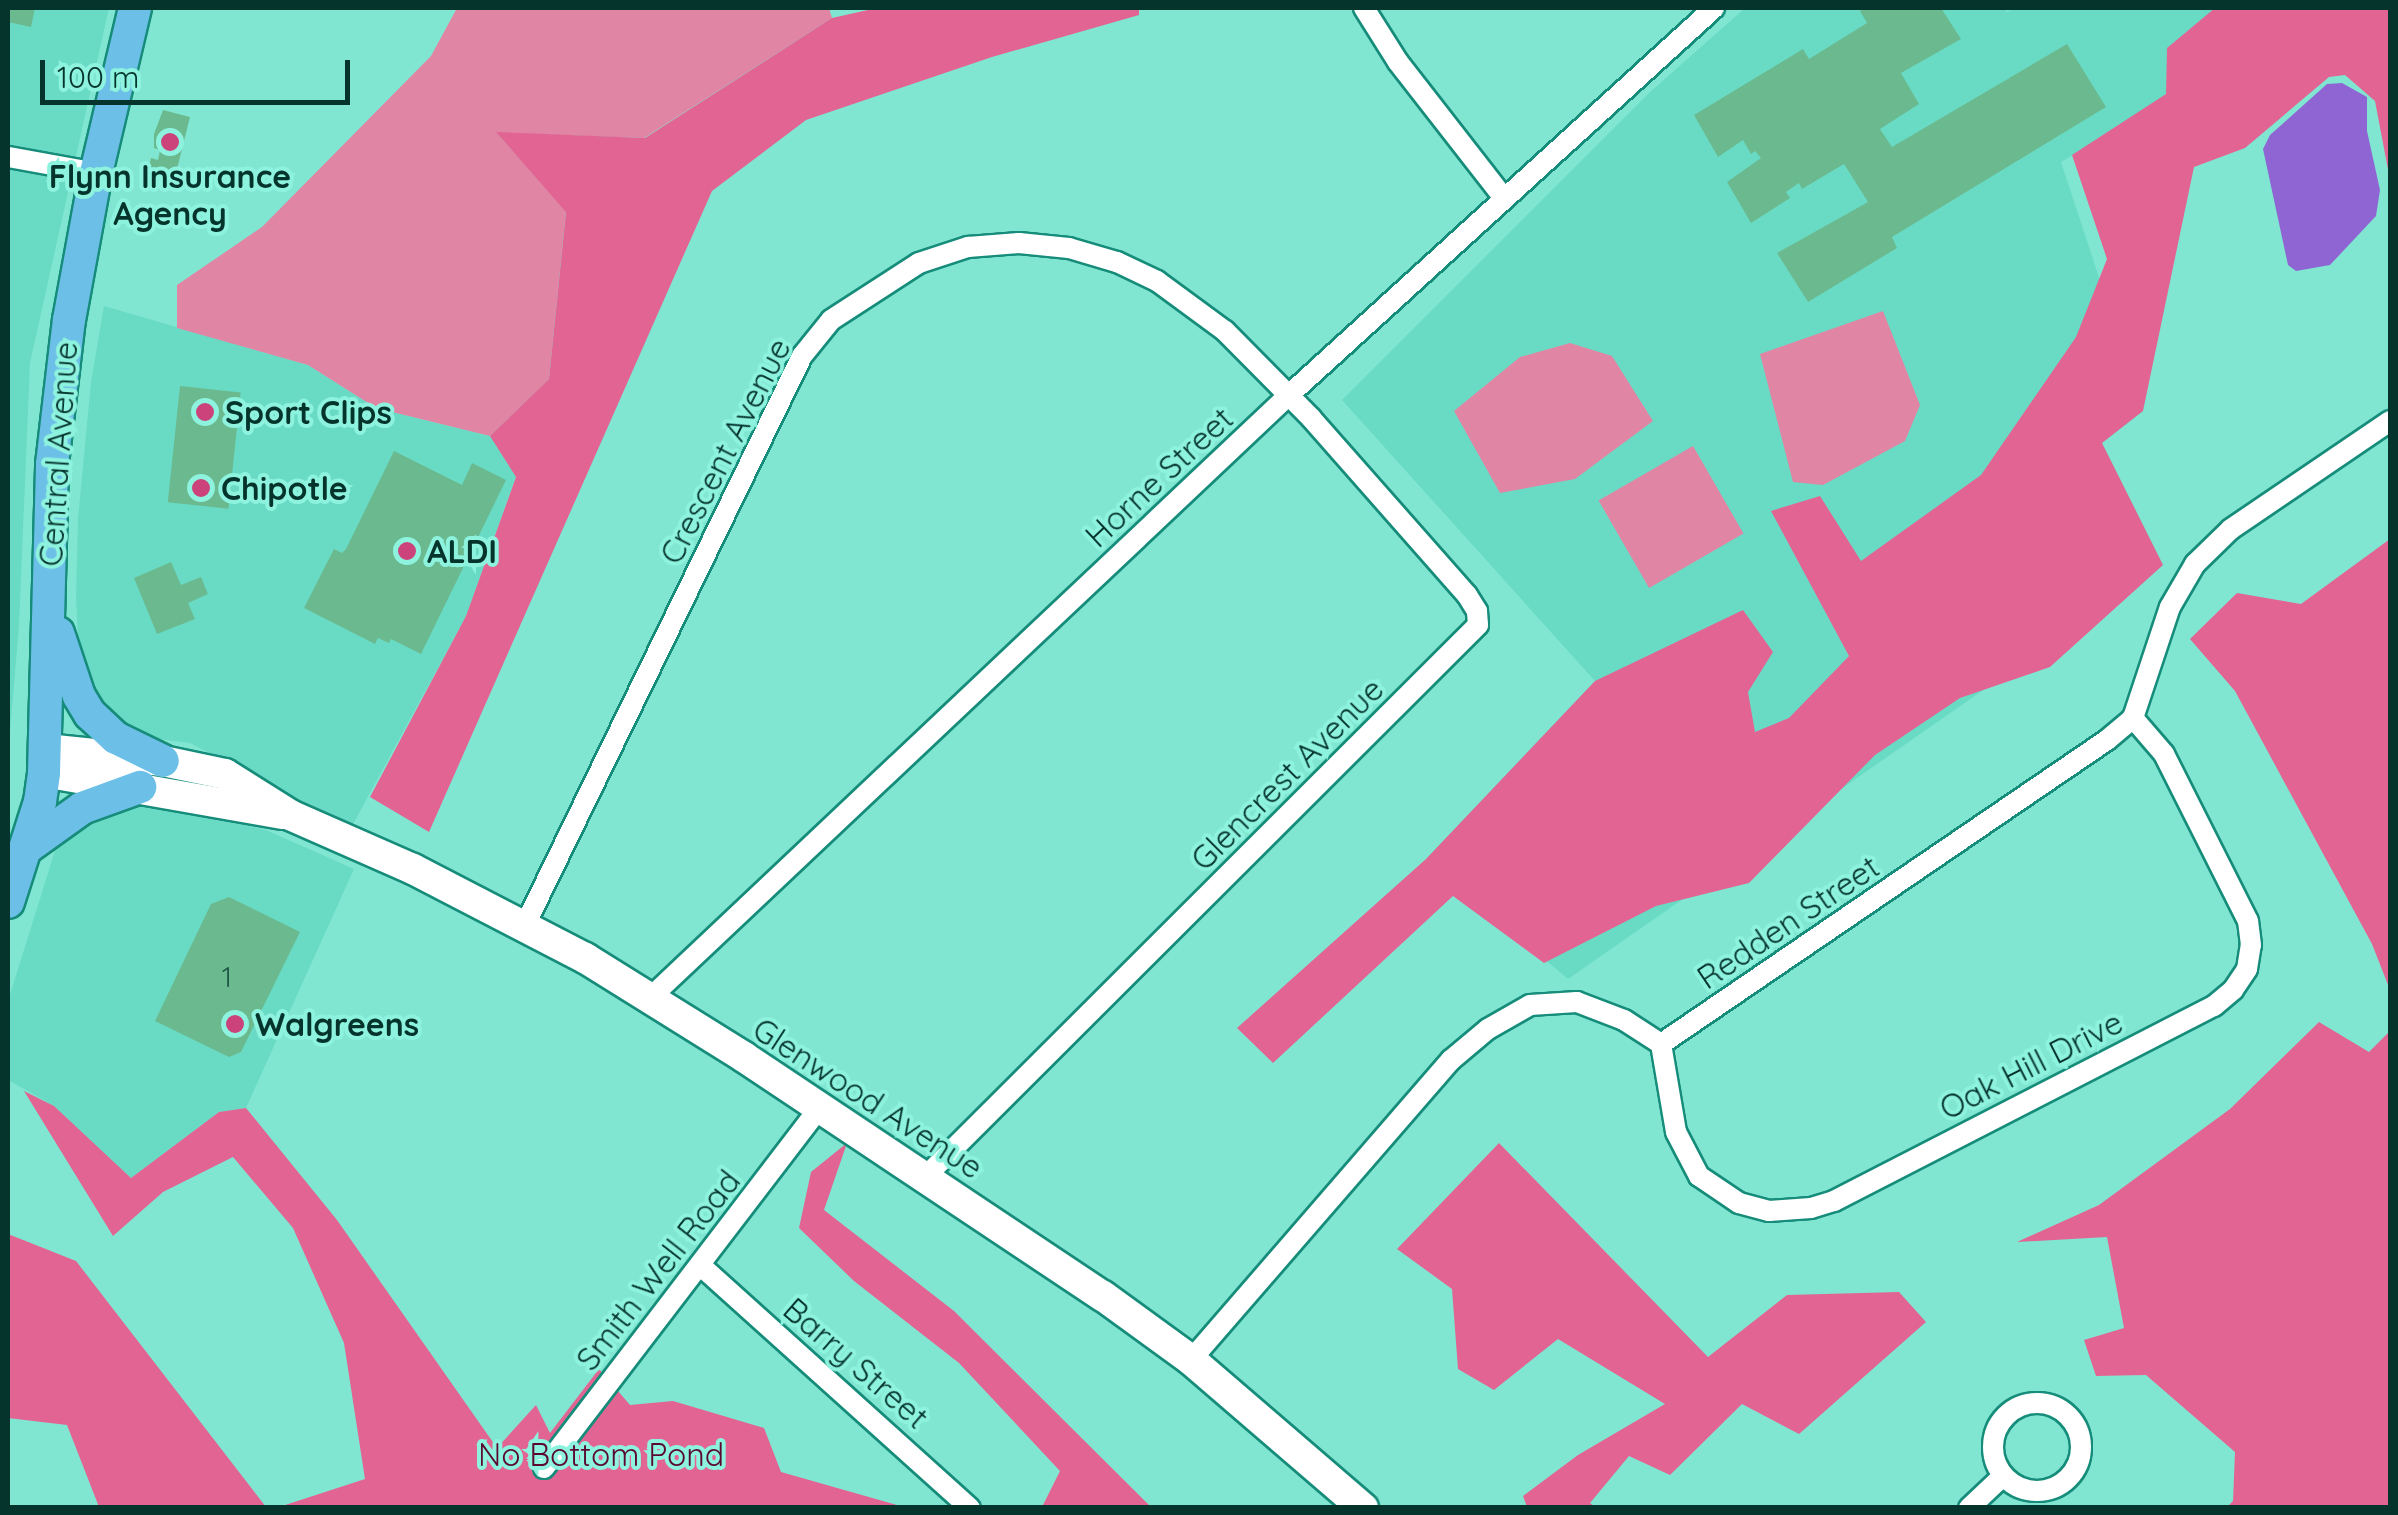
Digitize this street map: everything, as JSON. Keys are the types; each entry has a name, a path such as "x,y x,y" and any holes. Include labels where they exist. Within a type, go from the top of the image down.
{"main road":[{"name":"Central Avenue","path":"8,902 40,802 45,760 56,414 96,174 135,8"},
{"path":"49,606 78,696 90,714 116,738 163,761"},
{"path":"24,849 82,808 140,787"}],"street":[{"path":"1364,8 1418,88 1502,197"},
{"name":"Horne Street","path":"651,997 1502,197 1714,8"},
{"path":"8,157 96,174"},
{"name":"Crescent Avenue","path":"524,925 802,356 831,320 875,288 919,263 968,247 1018,243 1068,248 1117,262 1198,307 1290,395"},
{"name":"Glencrest Avenue","path":"926,1177 1478,626 1477,611 1467,595 1290,395"},
{"path":"2133,718 2170,606 2195,564 2231,530 2390,421"},
{"name":"Redden Street","path":"1662,1044 2107,740 2133,718"},
{"name":"Oak Hill Drive","path":"1662,1044 1676,1132 1699,1176 1739,1203 1769,1210 1811,1208 1834,1201 2214,1006 2233,990 2247,969 2251,944 2248,921 2164,754 2133,718"},
{"name":"Glenwood Avenue","path":"45,760 140,787 242,810 290,816"},
{"name":"Glenwood Avenue","path":"45,760 163,761 225,774 290,816 413,869 524,925 651,997 926,1177 1191,1360 1363,1508"},
{"path":"1191,1360 1292,1249 1450,1060 1488,1029 1530,1005 1577,1002 1624,1020 1662,1044"},
{"name":"Smith Well Road","path":"544,1468 819,1108"},
{"name":"Barry Street","path":"700,1265 970,1508"},
{"path":"2038,1402 2066,1413 2080,1438 2081,1452 2068,1478 2043,1491 2015,1486 2004,1476 1992,1449 1994,1434 2010,1411 2038,1402"},
{"path":"1968,1508 2004,1476"}],"shaded area":[{"path":"8,8 109,8 30,363 19,626 8,756"},
{"path":"457,8 829,8 832,18 644,138 497,133 566,211 549,379 490,436 376,408 308,365 177,328 177,285 262,227 431,56"},
{"path":"1745,8 2004,8 2007,12 2015,8 2243,8 2258,45 2061,162 2143,411 2102,443 2163,565 1568,979 1426,859 1595,681 1342,400 1650,92"},
{"path":"2342,83 2367,97 2367,131 2380,190 2376,216 2330,265 2296,271 2288,265 2263,149 2270,135 2327,84"},
{"path":"104,306 308,365 376,408 490,436 516,476 466,616 351,828 190,743 124,735 82,705 76,599 78,519 91,382"},
{"path":"1883,311 1920,405 1905,441 1823,485 1793,482 1760,354"},
{"path":"1570,343 1612,356 1653,421 1575,479 1500,493 1454,411 1520,357"},
{"path":"1693,446 1744,533 1649,588 1599,500"},
{"path":"129,804 180,808 266,830 354,869 246,1108 219,1112 131,1178 54,1106 8,1080 8,1001 58,841 92,811"}],"green space":[{"path":"877,8 1139,8 1139,15 992,57 806,120 712,191 429,832 370,797 466,616 516,477 490,436 549,379 566,212 496,132 645,138 832,18"},
{"path":"2215,8 2390,8 2390,180 2375,101 2345,75 2329,77 2245,148 2194,167 2143,411 2102,443 2163,565 2050,667 1960,698 1875,755 1749,883 1656,906 1544,963 1453,896 1273,1063 1237,1028 1426,859 1595,681 1743,610 1773,652 1748,692 1755,732 1789,718 1849,656 1771,511 1820,496 1861,561 1981,475 2076,337 2107,259 2072,155 2166,94 2167,48"},
{"path":"2390,539 2390,990 2372,944 2235,691 2190,639 2237,593 2301,604"},
{"path":"2319,1022 2369,1052 2390,1031 2390,1507 2227,1507 2233,1501 2235,1452 2146,1375 2096,1376 2084,1340 2124,1328 2107,1237 2017,1242 2099,1205 2230,1109"},
{"name":"No Bottom Pond","path":"24,1091 54,1106 131,1178 219,1112 246,1108 337,1220 497,1448 536,1405 550,1433 599,1369 630,1405 673,1401 764,1428 781,1472 904,1507 279,1507 365,1479 344,1343 293,1228 233,1157 163,1192 113,1236"},
{"path":"847,1143 824,1210 954,1311 1151,1507 1042,1507 1060,1471 959,1363 854,1281 799,1228 811,1172"},
{"path":"1499,1143 1708,1357 1787,1295 1899,1292 1926,1322 1799,1434 1742,1404 1670,1475 1629,1456 1590,1503 1595,1507 1527,1507 1523,1496 1578,1455 1665,1404 1558,1339 1494,1390 1458,1369 1452,1289 1397,1249"},
{"path":"8,1234 76,1261 266,1507 99,1507 67,1425 8,1418"}],"building":[{"path":"8,8 35,8 31,27 8,22"},
{"path":"1941,8 1961,39 1901,73 1919,104 1880,129 1892,147 2067,44 2106,107 1892,237 1897,248 1808,302 1777,253 1868,202 1844,164 1802,189 1799,183 1786,192 1790,198 1751,223 1727,182 1761,158 1755,151 1751,154 1743,140 1718,157 1694,115 1803,49 1809,59 1867,23 1860,11"},
{"name":"Flynn Insurance Agency","path":"163,110 190,117 174,181 147,175 151,158 158,160 160,150 154,148 154,134"},
{"path":"180,386 241,392 228,509 168,502"},
{"name":"ALDI","path":"394,451 462,485 472,463 506,480 421,654 391,639 389,643 378,638 375,644 304,608 334,549 342,553 346,549"},
{"path":"171,562 181,585 201,577 208,594 188,603 195,619 157,634 134,578"},
{"name":"Walgreens","path":"229,897 300,932 241,1052 229,1057 155,1021 211,904"}],"place":[{"name":"Flynn Insurance Agency","path":"170,142"},
{"name":"Sport Clips","path":"205,412"},
{"name":"Chipotle","path":"201,488"},
{"name":"ALDI","path":"407,551"},
{"name":"Walgreens","path":"235,1024"}]}
